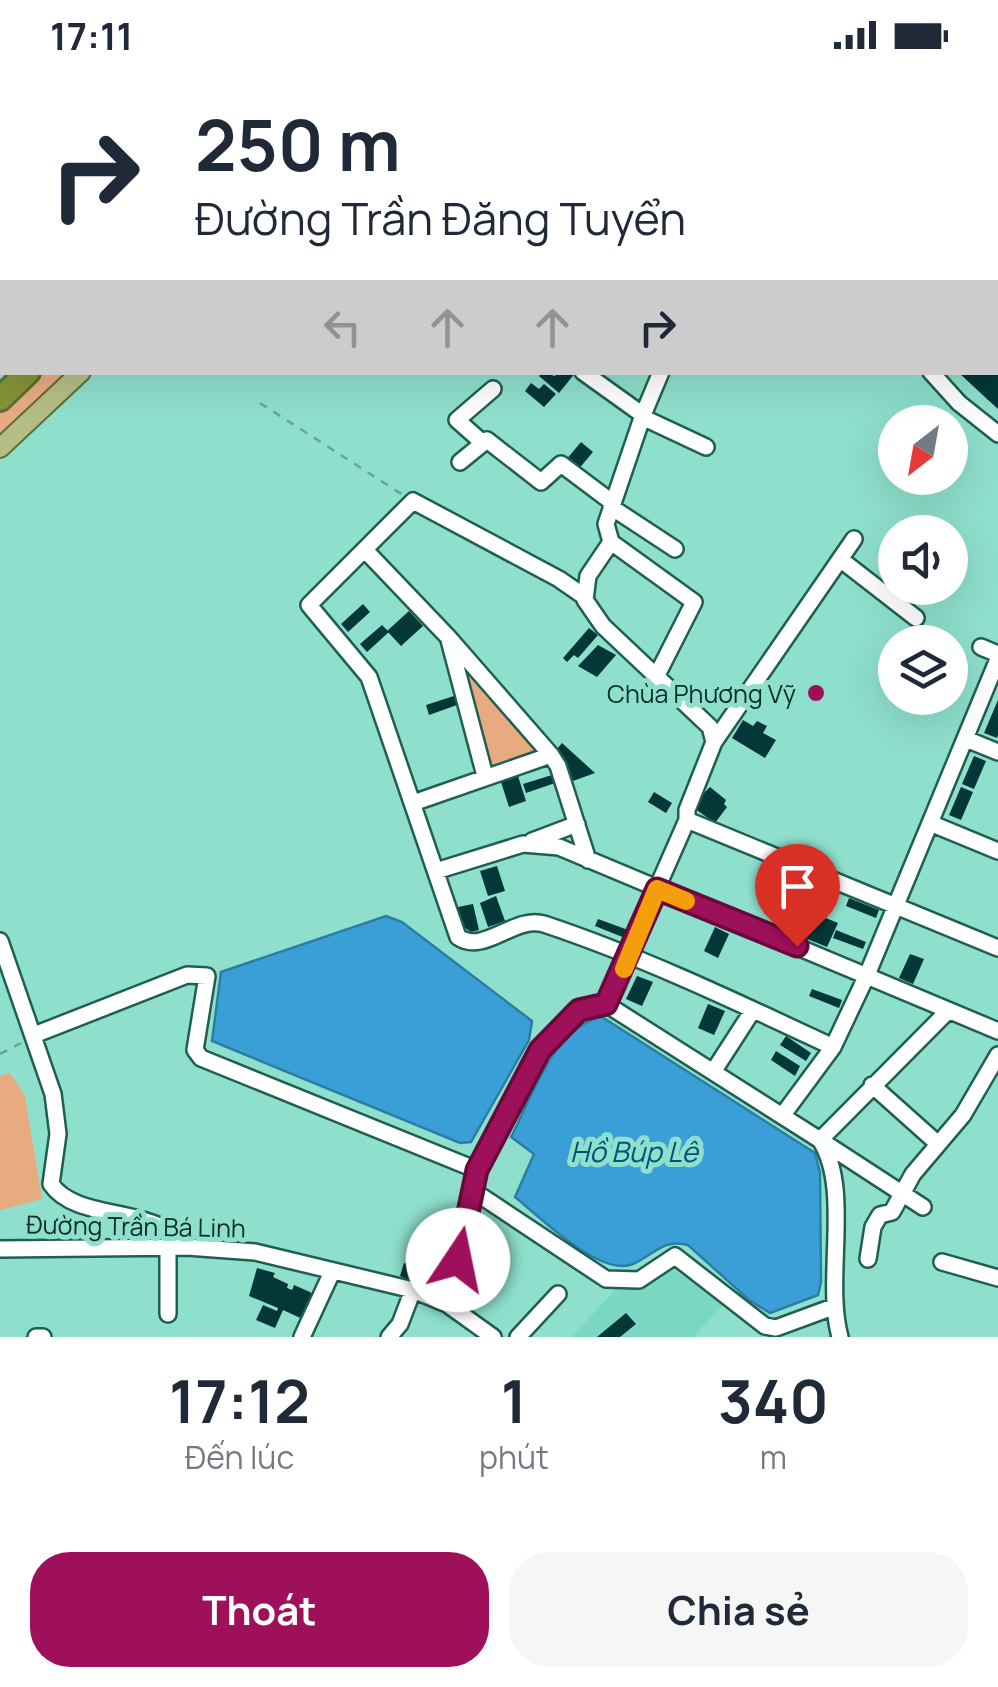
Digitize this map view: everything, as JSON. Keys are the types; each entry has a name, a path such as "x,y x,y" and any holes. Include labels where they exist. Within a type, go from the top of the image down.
{"highway":[{"path":"0,399 25,375"}],"main road":[{"path":"0,448 78,375"}],"street":[{"path":"587,375 642,416 706,448"},
{"path":"657,675 694,602 611,542 606,524 660,375"},
{"path":"933,375 959,404 998,434"},
{"path":"483,443 457,420 493,389"},
{"path":"460,462 486,440 542,482 561,464 675,548"},
{"path":"714,742 710,727 603,626 585,598 559,579 413,502 309,605 369,677 455,932 464,942 539,922 753,1010 834,1048"},
{"path":"606,1004 687,820 687,810 714,742 854,539"},
{"path":"585,598 588,576 611,542"},
{"path":"364,550 449,638 551,755 588,860"},
{"path":"840,559 916,618"},
{"path":"449,638 484,776"},
{"path":"782,1116 834,1048 868,975 998,656 981,646"},
{"path":"966,739 998,752"},
{"path":"414,803 551,755"},
{"path":"687,820 998,948"},
{"path":"930,823 998,851"},
{"path":"436,871 577,824"},
{"path":"523,844 559,847 998,1031"},
{"path":"0,941 56,1110 58,1134 51,1184 69,1201 147,1218 170,1232 168,1314"},
{"path":"34,1035 187,975 208,976 196,1044 201,1058 475,1177"},
{"path":"447,1304 475,1177 544,1044 579,1010 606,1004 923,1207"},
{"path":"713,1072 753,1010"},
{"path":"820,1140 948,1011"},
{"path":"868,1260 880,1215 892,1212 937,1143 963,1115 998,1055"},
{"path":"872,1085 937,1143"},
{"path":"820,1140 832,1166 836,1249 833,1308 840,1337"},
{"path":"475,1177 477,1194 606,1279 639,1280 676,1256 765,1326 776,1328 833,1308"},
{"name":"Đường Trần Bá Linh","path":"0,1250 170,1248 254,1252 414,1290 447,1304 493,1337"},
{"path":"942,1262 998,1278"},
{"path":"302,1337 332,1272"},
{"path":"414,1290 395,1331 416,1337"},
{"path":"518,1337 558,1294"}],"path":[{"path":"260,403 413,502"},
{"path":"0,1054 34,1035"}],"shaded area":[{"path":"39,375 68,375 0,437 0,410"},
{"path":"472,675 538,752 491,767 465,677"},
{"path":"10,1073 25,1096 42,1199 0,1210 0,1076"},
{"path":"673,1264 683,1268 723,1305 696,1337 572,1337 616,1289 642,1286"}],"water":[{"path":"386,916 402,922 532,1021 529,1040 471,1142 460,1143 212,1041 221,972"},
{"name":"Hồ Búp Lê","path":"602,1017 815,1153 820,1173 818,1295 770,1313 749,1300 688,1245 679,1243 665,1246 633,1264 605,1262 571,1243 515,1197 534,1154 511,1137 536,1085 570,1034"}],"building":[{"path":"540,375 574,375 559,393"},
{"path":"961,375 998,375 998,409"},
{"path":"531,383 539,389 544,384 556,394 544,407 525,391"},
{"path":"581,442 593,452 577,471 565,461"},
{"path":"363,604 370,612 348,632 341,624"},
{"path":"409,611 423,626 401,646 387,631"},
{"path":"382,625 389,632 367,652 360,644"},
{"path":"589,628 598,635 578,658 574,655 567,662 563,658"},
{"path":"598,645 616,655 597,677 578,666"},
{"path":"454,696 457,705 429,715 426,705"},
{"path":"998,700 998,735 997,738 984,733"},
{"path":"743,720 753,726 757,721 767,726 763,733 776,740 765,758 732,738"},
{"path":"562,743 595,773 573,781 557,749"},
{"path":"974,756 986,761 974,789 962,784"},
{"path":"552,775 555,783 526,793 523,784"},
{"path":"518,776 526,801 509,807 501,782"},
{"path":"710,787 726,800 727,807 715,823 691,806"},
{"path":"961,787 973,792 961,820 949,815"},
{"path":"654,792 672,803 666,813 648,802"},
{"path":"497,866 505,891 488,896 480,871"},
{"path":"496,896 505,921 488,927 480,903"},
{"path":"849,898 879,910 876,918 846,906"},
{"path":"473,904 479,930 471,932 462,926 458,907"},
{"path":"816,914 838,923 827,947 805,938"},
{"path":"598,919 628,930 625,938 595,926"},
{"path":"715,927 729,934 718,958 704,951"},
{"path":"836,930 866,942 863,949 833,938"},
{"path":"910,954 924,959 913,984 899,978"},
{"path":"637,976 653,982 642,1006 626,999"},
{"path":"812,989 842,1000 839,1008 809,996"},
{"path":"708,1004 725,1011 714,1035 698,1028"},
{"path":"786,1036 811,1053 806,1061 780,1045"},
{"path":"776,1051 800,1066 795,1076 771,1060"},
{"path":"404,1263 451,1276 446,1297 405,1285 407,1279 400,1276"},
{"path":"257,1268 275,1273 273,1277 288,1284 287,1288 292,1290 294,1285 310,1292 315,1298 307,1321 283,1310 275,1328 256,1320 263,1305 277,1311 278,1308 249,1296"},
{"path":"626,1313 636,1324 620,1337 597,1337"}],"slow traffic":[{"path":"624,969 657,889 686,901"}],"place":[{"name":"Chùa Phương Vỹ","path":"816,693"}],"route":[{"path":"458,1260 477,1170 540,1050 570,1016 589,1006 606,1004 657,889 797,946"}]}
